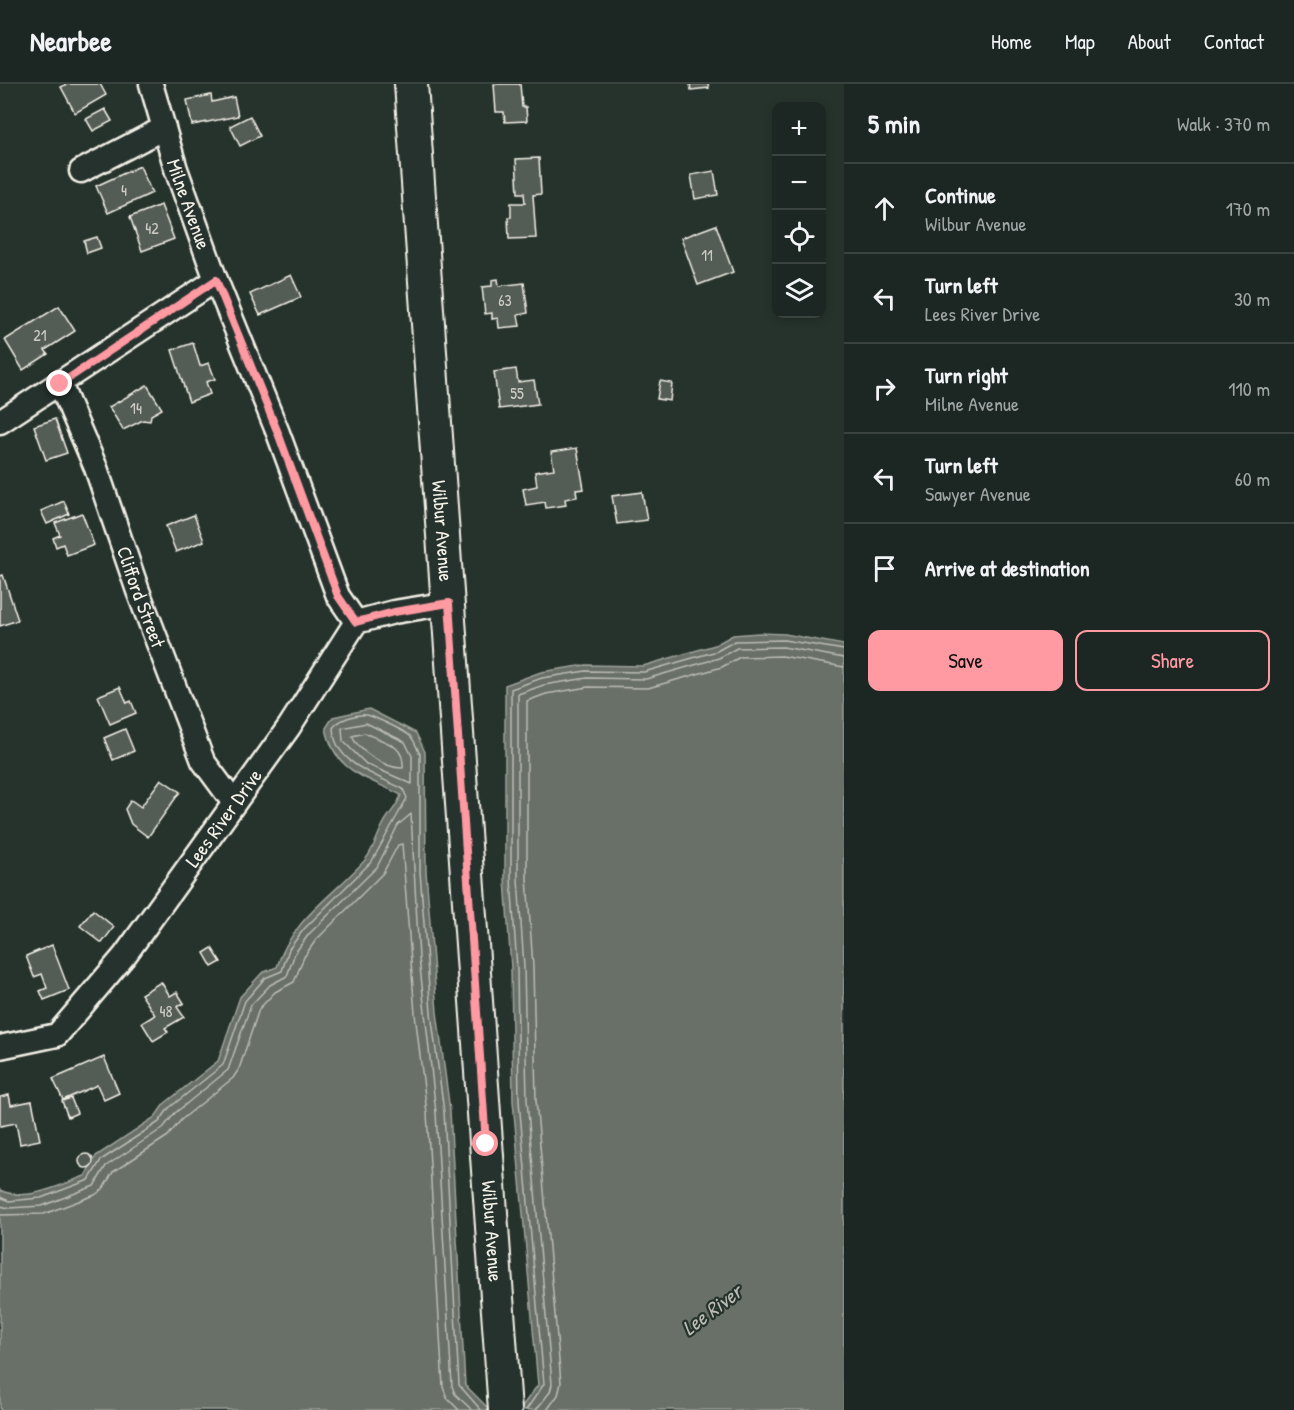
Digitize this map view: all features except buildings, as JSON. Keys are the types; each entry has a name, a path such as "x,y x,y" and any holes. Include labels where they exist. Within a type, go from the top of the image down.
{"main road":[{"name":"Wilbur Avenue","path":"411,84 505,1410"}],"street":[{"name":"Milne Avenue","path":"151,84 216,280 278,433 338,596 356,622"},
{"path":"81,171 164,128"},
{"path":"0,422 216,280"},
{"name":"Clifford Street","path":"60,384 96,468 138,591 203,761 234,803"},
{"path":"356,622 394,612 449,603"},
{"name":"Lees River Drive","path":"0,1047 57,1035 125,955 289,727 356,622"}],"water":[{"name":"Lee River","path":"785,634 844,645 844,1410 0,1410 0,1190 10,1194 32,1194 85,1176 96,1156 155,1117 164,1104 218,1061 240,997 262,973 277,967 292,935 365,860 384,823 400,799 401,795 364,777 344,764 330,743 326,728 333,717 369,709 416,733 425,752 426,871 437,1012 450,1111 465,1385 487,1407 523,1405 538,1385 513,1101 511,968 505,879 505,685 541,672 586,665 643,666 715,645 733,635"}],"route":[{"path":"60,384 216,280 278,433 338,596 356,622 394,612 449,603 486,1144"}]}
